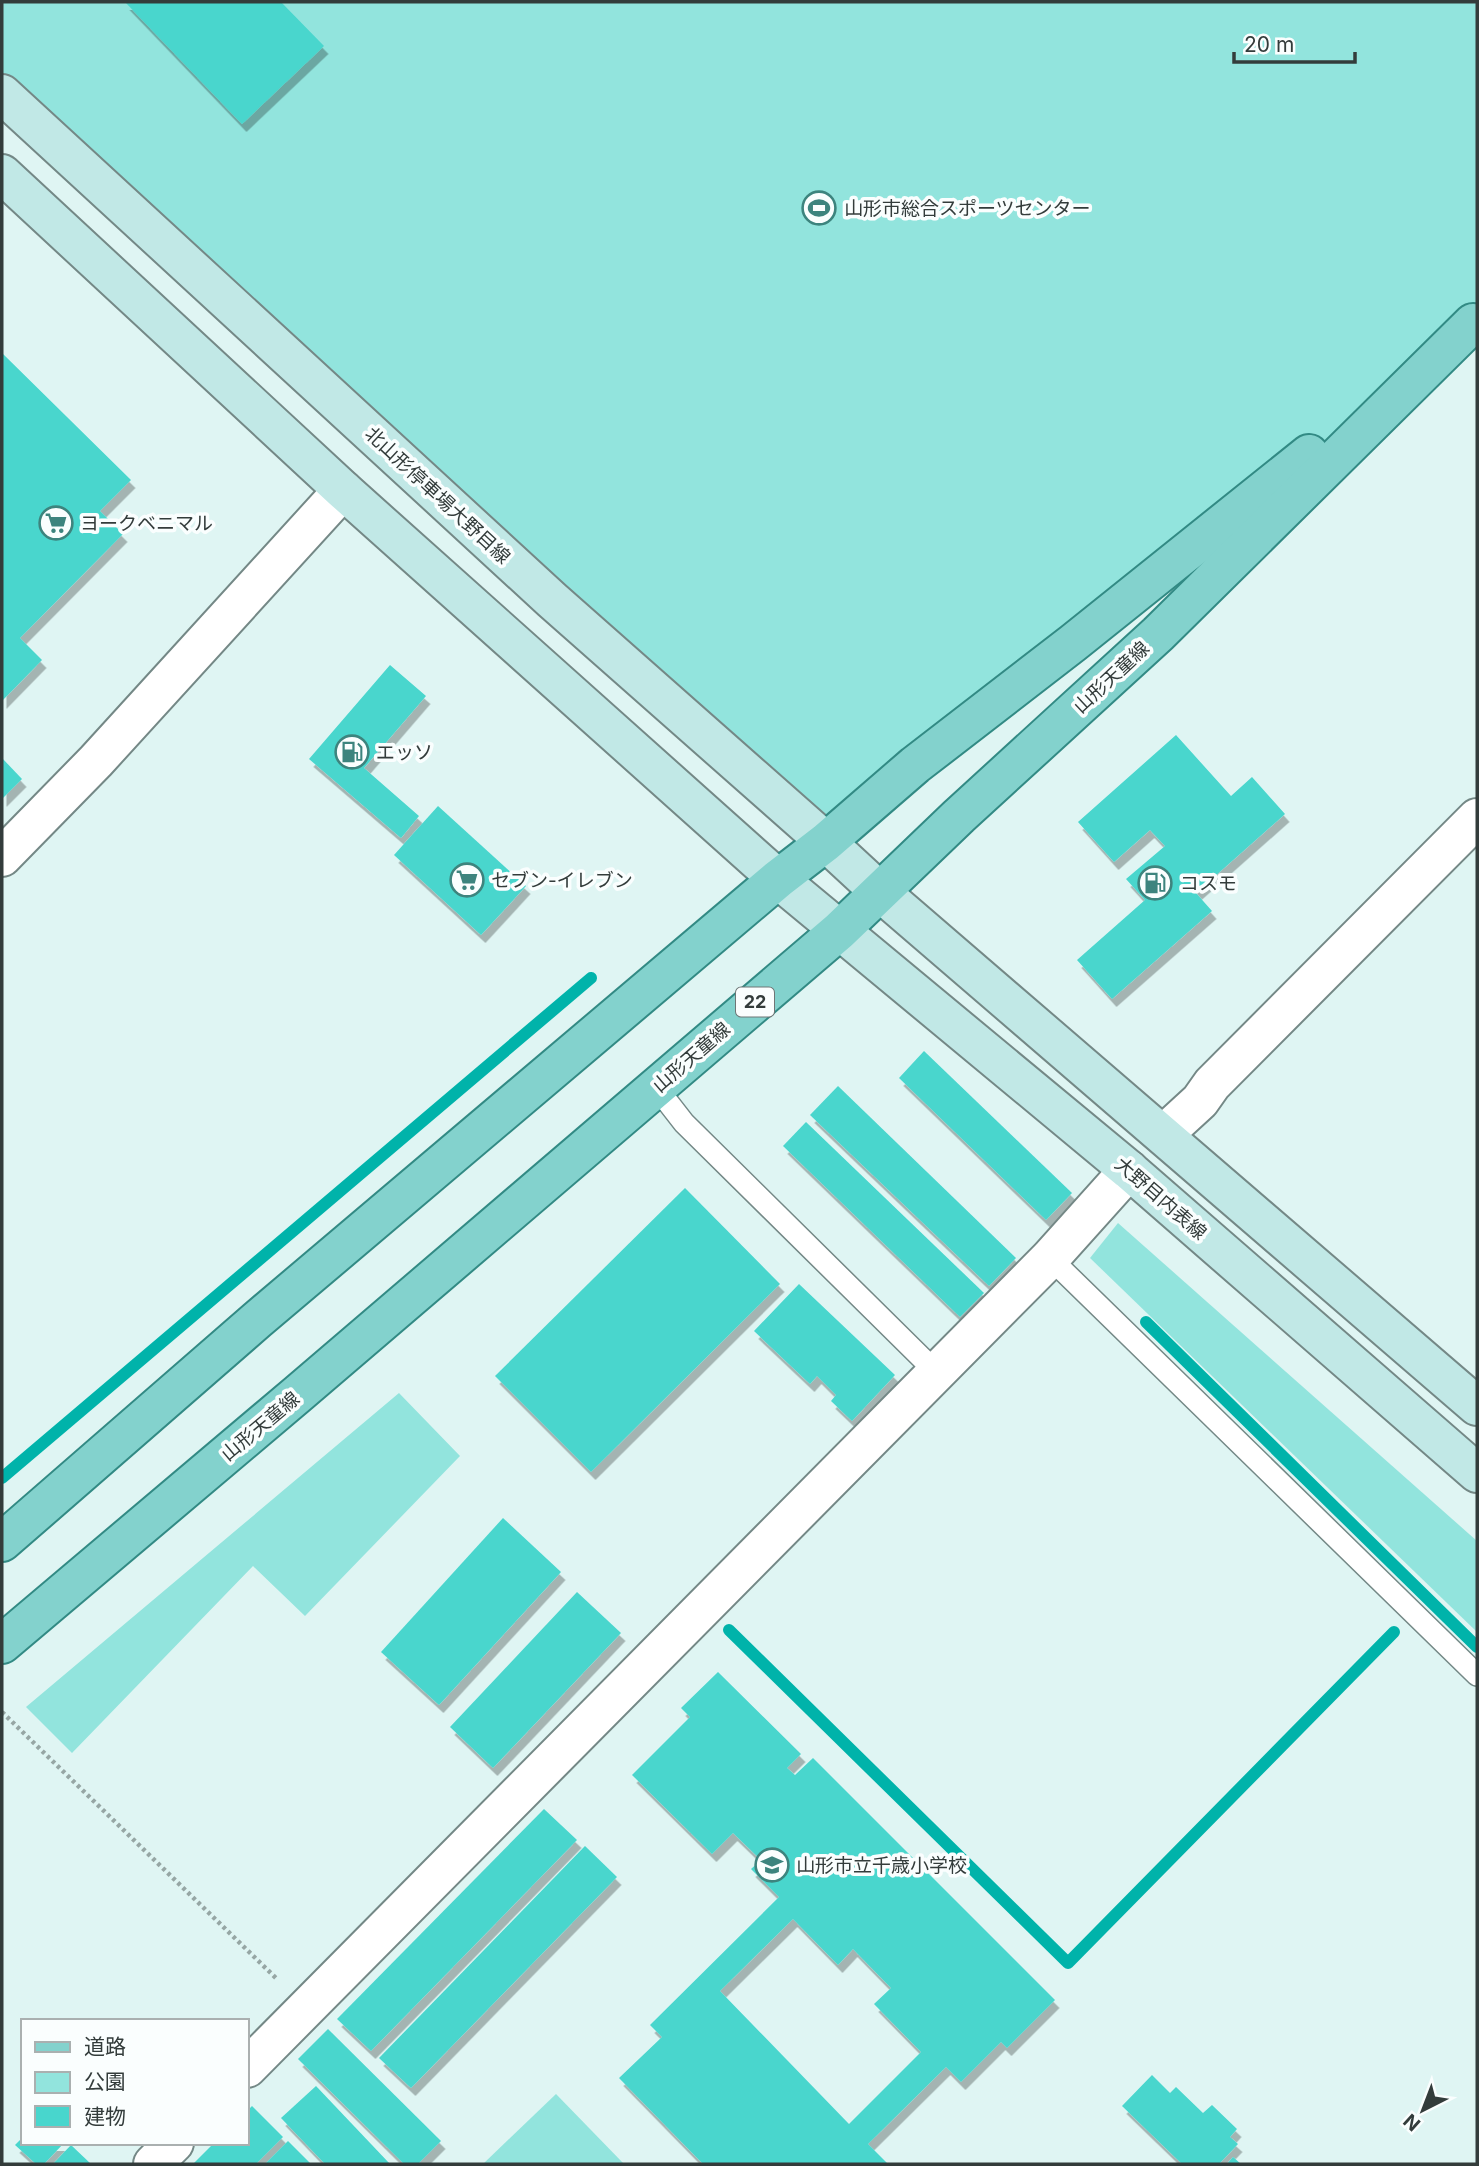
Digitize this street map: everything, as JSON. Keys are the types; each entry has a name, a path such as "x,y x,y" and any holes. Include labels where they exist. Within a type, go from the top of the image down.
{"main road":[{"name":"北山形停車場大野目線","path":"2,94 552,600 879,891"},
{"path":"2,174 343,490 778,879 839,930"},
{"name":"山形天童線","path":"2,1542 257,1320 915,765 1084,635 1475,321"},
{"name":"山形天童線","path":"2,1644 839,930 1158,634 1475,321"},
{"path":"879,891 1477,1406"},
{"name":"大野目内表線","path":"839,930 1129,1170 1477,1473"}],"street":[{"path":"2,857 96,761 343,490"},
{"path":"1164,1134 1200,1101 1212,1084 1477,818"},
{"path":"248,2067 1050,1258 1129,1170"},
{"path":"153,2164 172,2145"}],"lane":[{"path":"656,1087 684,1123 936,1372"},
{"path":"1050,1258 1477,1675"}],"path":[{"path":"2,1712 306,2007"}],"green space":[{"name":"山形市総合スポーツセンター","path":"2,2 1477,2 1477,319 826,842 2,94"},
{"path":"1118,1223 1477,1541 1477,1632 1090,1258"},
{"path":"399,1393 460,1456 305,1616 253,1566 72,1753 26,1707"},
{"path":"556,2094 624,2164 483,2164"}],"building":[{"path":"125,2 281,2 324,46 242,124"},
{"name":"ヨークベニマル","path":"2,353 131,480 100,511 123,534 20,638 42,660 2,701"},
{"path":"390,665 426,696 364,768 419,816 401,838 309,759"},
{"path":"1176,735 1231,796 1252,777 1285,814 1196,893 1212,911 1112,999 1077,960 1145,900 1126,879 1165,846 1150,830 1114,862 1078,822"},
{"path":"2,758 22,779 2,799"},
{"path":"438,806 526,886 481,935 394,855"},
{"path":"924,1051 1072,1193 1046,1220 899,1078"},
{"path":"838,1086 1016,1258 989,1286 810,1115"},
{"path":"806,1122 984,1293 960,1317 783,1146"},
{"path":"685,1188 780,1284 591,1472 495,1376"},
{"path":"799,1284 895,1375 852,1421 831,1401 836,1395 817,1376 810,1384 754,1331"},
{"path":"503,1518 561,1572 439,1705 381,1652"},
{"path":"577,1592 621,1633 493,1768 450,1727"},
{"path":"718,1672 801,1754 787,1768 795,1775 813,1758 1055,2000 1007,2048 1001,2042 961,2082 946,2067 868,2144 888,2164 703,2164 619,2078 662,2037 650,2025 779,1897 751,1869 761,1860 733,1833 712,1854 632,1775 690,1717 681,1708","holes":["793,1919 838,1965 853,1949 891,1988 874,2004 921,2052 849,2124 720,1991"]},
{"path":"544,1809 577,1840 371,2051 337,2019"},
{"path":"585,1846 617,1877 411,2088 379,2058"},
{"path":"328,2029 441,2141 418,2164 404,2164 298,2059"},
{"path":"1152,2075 1170,2093 1176,2087 1203,2113 1212,2105 1237,2129 1230,2137 1238,2144 1219,2164 1182,2164 1122,2106"},
{"path":"316,2086 390,2164 325,2164 281,2118"},
{"path":"252,2106 283,2137 256,2164 193,2164 212,2145 248,2145 248,2110"},
{"path":"21,2139 21,2145 62,2145 44,2164 36,2164 15,2145"},
{"path":"288,2141 311,2164 265,2164"},
{"path":"71,2145 91,2164 53,2164"},
{"path":"1233,2157 1241,2164 1227,2164"}],"waterway":[{"path":"2,1478 591,978"},
{"path":"1146,1322 1477,1647"},
{"path":"729,1630 1068,1963 1394,1632"}],"place":[{"name":"山形市総合スポーツセンター","path":"819,208"},
{"name":"ヨークベニマル","path":"56,523"},
{"name":"エッソ","path":"352,752"},
{"name":"セブン-イレブン","path":"467,880"},
{"name":"コスモ","path":"1155,883"},
{"name":"山形市立千歳小学校","path":"772,1865"}]}
